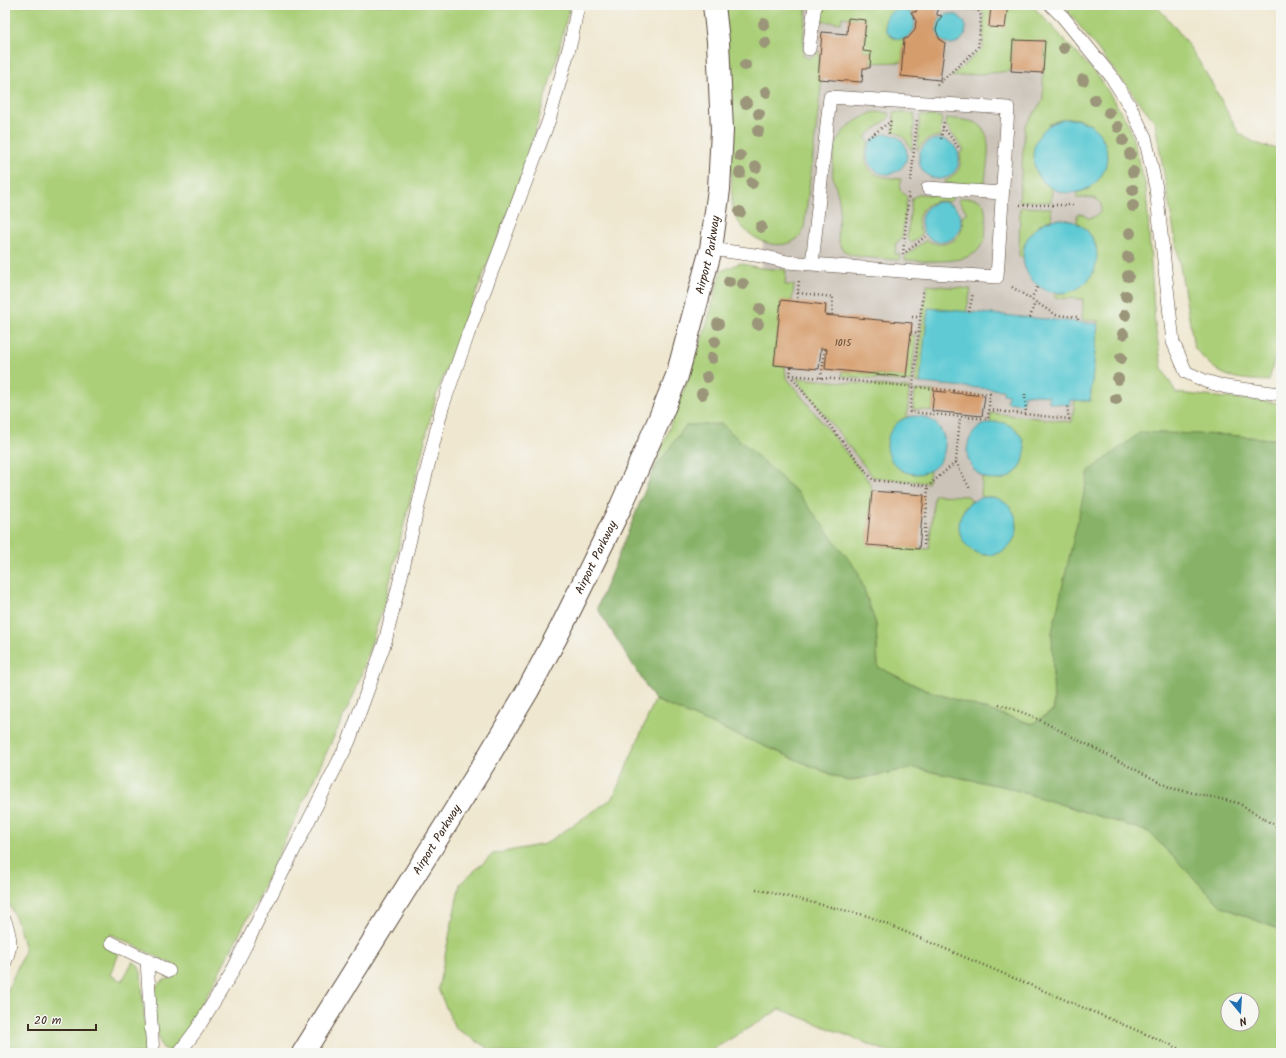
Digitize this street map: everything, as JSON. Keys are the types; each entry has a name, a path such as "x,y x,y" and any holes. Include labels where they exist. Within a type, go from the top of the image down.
{"main road":[{"name":"Airport Parkway","path":"303,1053 482,767 528,690 560,630 621,506 677,376 711,249 719,189 722,130 718,40 714,5"}],"lane":[{"path":"179,1053 197,1029 231,974 349,742 385,642 442,408 468,334 549,120 578,5"},
{"path":"809,49 815,5"},
{"path":"1051,5 1063,17 1111,76 1130,106 1145,137 1156,188 1173,342 1186,372 1205,381 1226,386 1281,394"},
{"path":"711,249 762,256 787,262 812,264 926,273 997,277 1008,108 830,97 812,264"},
{"path":"928,188 1002,199"},
{"path":"5,921 10,936 11,948 5,962"},
{"path":"112,943 169,971"},
{"path":"147,960 153,1053"}],"path":[{"path":"919,102 978,48 981,16 978,10 941,7"},
{"path":"868,138 891,121"},
{"path":"943,127 960,148"},
{"path":"1002,199 1073,205"},
{"path":"903,255 926,236"},
{"path":"790,375 913,387 990,394 988,419 910,412 913,387 919,334 920,317 926,273"},
{"path":"997,277 1056,315 1078,318 1078,322"},
{"path":"1031,299 1038,286"},
{"path":"798,293 833,297 832,316"},
{"path":"1030,318 1035,302"},
{"path":"912,316 920,317"},
{"path":"911,332 919,334"},
{"path":"821,378 824,349"},
{"path":"791,367 790,375 873,480 928,486"},
{"path":"1025,394 1026,414"},
{"path":"989,410 1069,419 1067,405"},
{"path":"960,417 956,462 970,489"},
{"path":"924,545 928,486 956,462"},
{"path":"999,704 1032,716 1171,788 1238,804 1281,829"},
{"path":"756,890 868,916 1190,1053"}],"shaded area":[{"path":"787,5 1024,5 1112,142 1101,419 1036,537 858,572 743,442"}],"green space":[{"path":"5,5 570,5 556,61 520,181 436,396 385,601 356,690 255,904 192,1023 174,1049 168,1051 163,1048 158,1036 154,999 156,987 159,983 172,978 178,967 111,934 107,947 119,954 110,975 122,981 133,961 138,965 141,972 147,1053 5,1053 5,996 25,950 18,924 7,899 5,898"},
{"path":"725,5 807,5 803,55 807,58 815,56 820,50 818,78 822,79 804,229 798,238 789,243 780,245 762,241 746,231 734,213 732,204"},
{"path":"823,5 917,5 916,12 907,10 889,35 894,38 904,39 902,62 870,63 871,52 863,51 866,20 842,17 841,23 821,21"},
{"path":"961,5 1032,5 1099,77 1129,125 1146,187 1155,325 1162,368 1176,393 1281,403 1281,440 1227,435 1052,632 1054,710 1032,724 925,690 878,667 876,624 686,425 652,473 690,374 708,320 721,271 740,263 760,268 786,270 785,285 794,285 792,301 781,301 774,365 785,366 786,377 871,484 872,491 867,545 929,549 934,495 968,496 972,501 964,508 983,555 993,555 1001,552 1017,530 1013,512 992,497 981,497 982,477 994,480 1005,478 1014,473 1022,464 1017,430 1004,424 990,423 991,413 1072,422 1075,400 1090,401 1098,321 1082,320 1083,299 1055,298 1055,293 1067,293 1097,249 1090,234 1077,222 1077,214 1082,214 1088,218 1095,216 1100,211 1101,204 1094,198 1076,198 1077,193 1088,189 1097,181 1103,138 1091,126 1079,119 1065,119 1049,124 1042,181 1052,189 1051,202 1019,201 1025,126 1043,100 1045,42 1013,40 1011,71 951,77 983,48 984,14 980,7"},
{"path":"1063,5 1155,5 1191,49 1239,133 1253,142 1264,146 1276,148 1281,147 1281,334 1269,381 1232,377 1218,371 1203,358 1194,347 1155,122"},
{"path":"874,112 890,113 889,118 865,137 869,142 865,156 866,161 874,173 901,179 900,190 907,197 902,238 896,243 895,254 900,254 899,260 863,257 849,254 841,248 838,237 840,208 833,178 833,163 836,144 844,131 850,125"},
{"path":"894,112 915,114 912,151 905,139 900,134 893,131"},
{"path":"920,115 942,117 940,136 927,140 917,151"},
{"path":"946,118 974,122 981,126 985,132 988,156 985,180 983,184 978,186 944,183 958,170 961,162 960,153 964,150 945,124"},
{"path":"920,194 955,197 949,202 942,201 929,204 924,209 918,220 922,234 912,243 907,238 912,198"},
{"path":"961,198 977,199 984,204 986,218 985,238 978,250 975,253 960,259 931,261 905,260 905,256 926,240 941,244 953,241 958,237 961,231 962,216 967,212 958,200"},
{"path":"1020,207 1051,208 1052,219 1040,224 1024,245 1023,258 1019,257"},
{"path":"927,285 971,289 966,312 928,308 920,383 915,382"},
{"path":"910,335 916,336 911,382 842,376 842,371 906,377"},
{"path":"796,378 909,388 907,417 901,420 903,470 916,473 930,470 928,483 873,477"},
{"path":"915,390 934,391 932,411 913,409"},
{"path":"722,424 799,494 858,572 876,624 878,667 925,690 1032,724 1054,710 1052,632 1089,471 1141,432 1227,435 1281,440 1281,930 1222,907 1149,832 1006,787 913,768 847,781 655,700 597,608 652,473 686,425"},
{"path":"655,700 847,781 913,768 1006,787 1149,832 1222,907 1281,930 1281,1053 891,1053 780,1009 707,1053 507,1053 491,1050 455,1028 438,989 460,884 493,854 545,844 613,798"}],"water":[{"path":"900,9 911,13 915,24 911,35 900,39 889,35 885,24 889,13"},
{"path":"951,14 962,18 966,29 962,40 951,44 940,40 936,29 940,18"},
{"path":"1063,119 1077,119 1091,125 1101,135 1107,149 1107,163 1101,177 1091,187 1077,193 1063,193 1049,187 1039,177 1033,163 1033,149 1039,135 1049,125"},
{"path":"891,134 898,137 904,143 907,154 906,162 898,171 891,174 883,174 876,171 868,162 867,150 870,143 879,135"},
{"path":"943,139 950,142 956,148 959,159 958,167 950,176 943,179 935,179 928,176 920,167 919,155 922,148 931,140"},
{"path":"945,202 952,205 958,211 961,222 960,230 952,239 945,242 937,242 930,239 922,230 921,218 924,211 933,203"},
{"path":"1053,219 1067,219 1081,225 1091,235 1097,249 1095,270 1091,277 1081,287 1067,293 1053,293 1039,287 1029,277 1023,263 1023,249 1029,235 1039,225"},
{"path":"928,308 1098,324 1090,401 1070,400 1070,405 1049,403 1049,396 1024,394 1023,404 1007,402 1008,395 1003,394 1003,390 920,383"},
{"path":"916,416 927,418 937,424 943,434 945,445 943,456 937,466 927,472 916,474 905,472 895,466 889,456 887,445 889,434 895,424 905,418"},
{"path":"996,422 1007,424 1017,430 1023,440 1025,451 1023,462 1017,472 1007,478 996,480 985,478 975,472 969,462 967,451 969,440 975,430 985,424"},
{"path":"988,497 999,499 1009,505 1015,515 1017,526 1015,537 1009,547 999,553 988,555 977,553 967,547 961,537 959,526 961,515 967,505 977,499"}],"building":[{"path":"917,5 938,5 937,15 942,16 936,30 940,40 945,43 940,80 901,76 904,39 908,38 915,30 916,21 911,12 916,12"},
{"path":"991,5 1008,5 1005,28 989,27"},
{"path":"848,18 866,20 863,51 871,52 870,68 863,68 862,82 818,79 822,32 847,34"},
{"path":"1013,40 1045,41 1043,73 1011,71"},
{"path":"781,300 826,305 825,315 912,323 906,377 825,369 827,349 821,348 819,369 774,365"},
{"path":"934,391 985,396 982,416 932,411"},
{"path":"872,491 924,495 919,549 867,545"}]}
